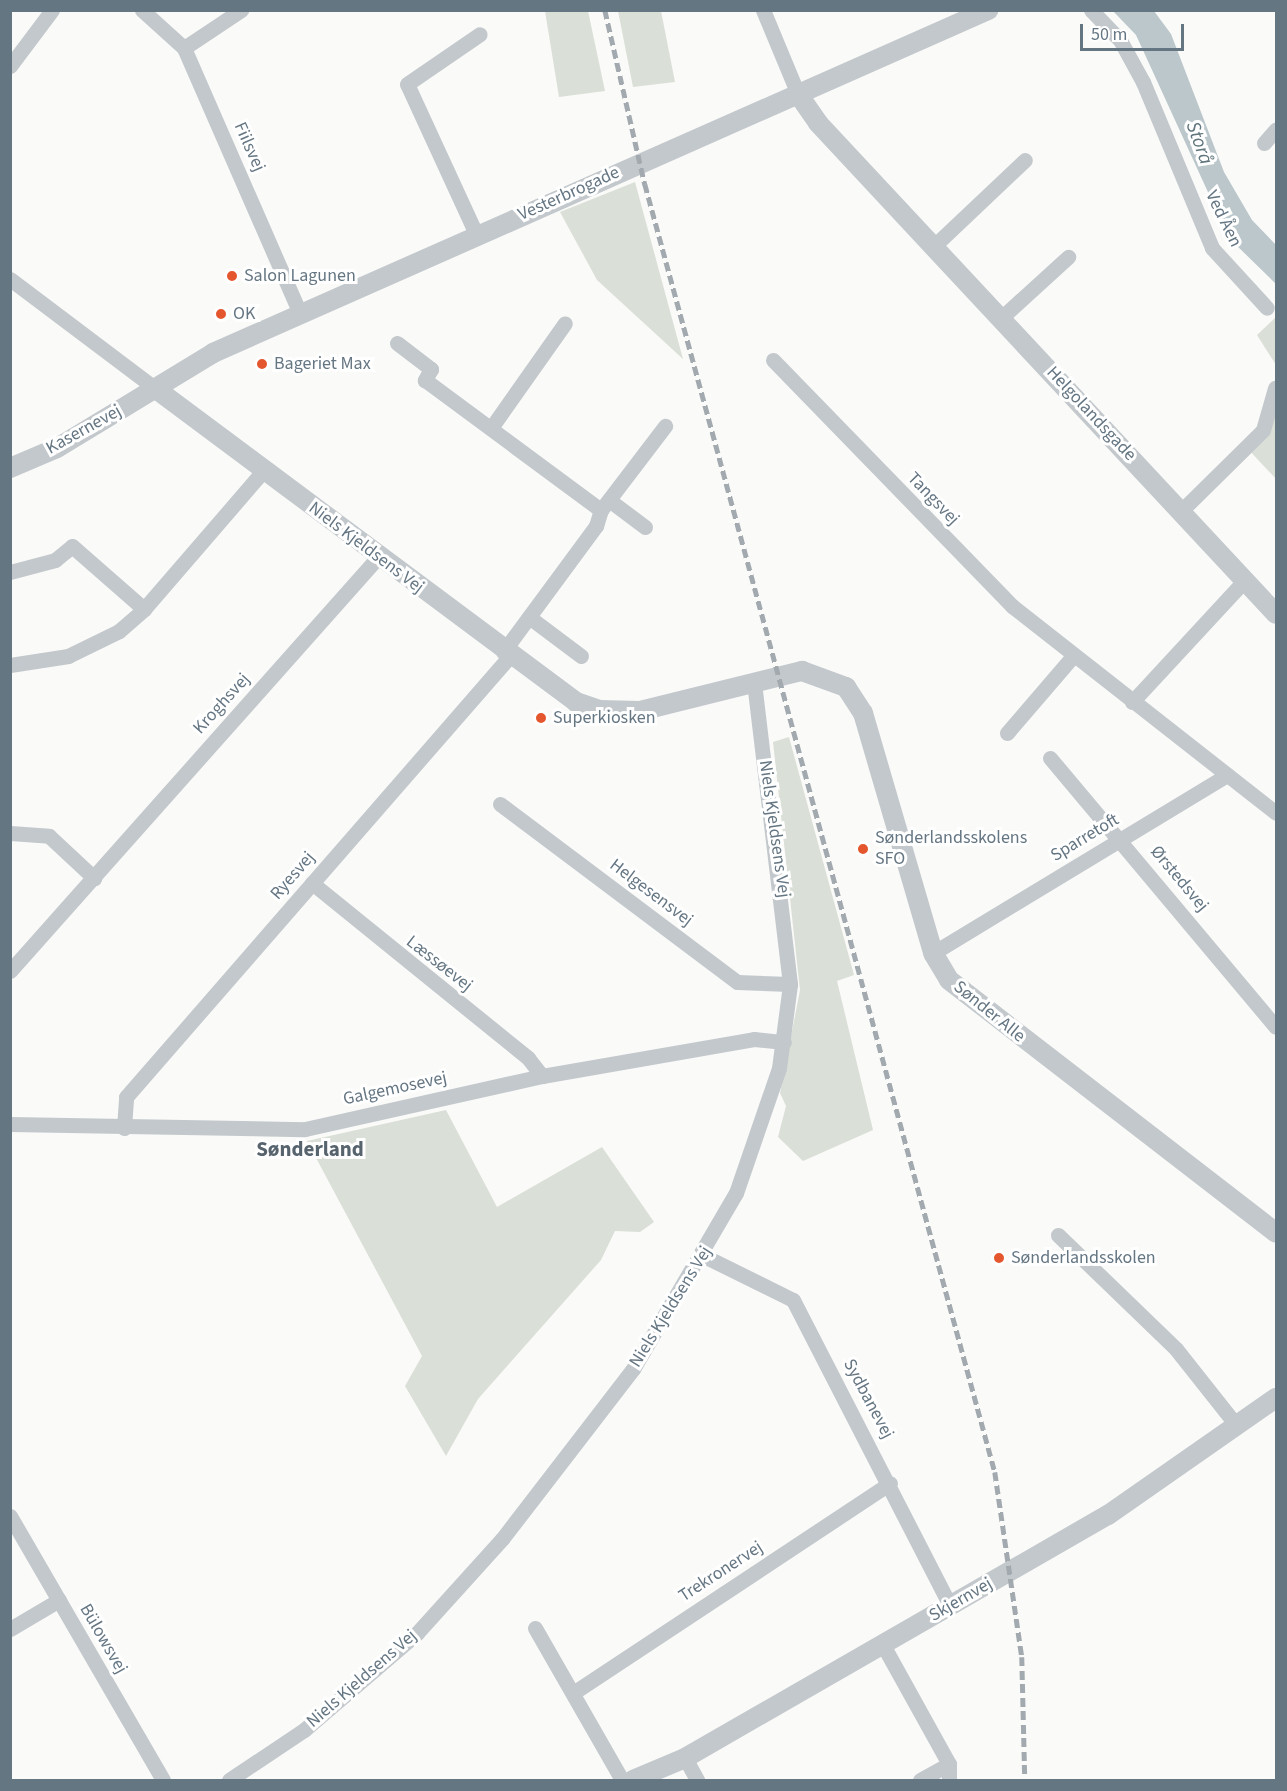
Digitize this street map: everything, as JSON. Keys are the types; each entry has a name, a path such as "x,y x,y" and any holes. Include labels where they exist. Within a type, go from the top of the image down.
{"street":[{"path":"10,66 52,10"},
{"name":"Fiilsvej","path":"142,10 184,48 300,313"},
{"path":"184,48 241,10"},
{"path":"762,10 798,94"},
{"name":"Vesterbrogade","path":"156,389 213,353 300,313 988,10"},
{"name":"Ved Åen","path":"1091,10 1120,40 1143,82 1212,248 1267,308"},
{"path":"477,236 406,84 480,34"},
{"name":"Helgolandsgade","path":"798,94 818,123 1276,614"},
{"path":"1264,143 1276,129"},
{"path":"934,246 1025,160"},
{"path":"1001,318 1068,256"},
{"path":"10,279 156,389"},
{"path":"491,428 565,323"},
{"path":"397,344 431,369 425,380 605,505 645,527"},
{"name":"Tangsvej","path":"773,360 978,575 1073,656 1276,813"},
{"path":"1181,511 1263,430 1275,388"},
{"name":"Kasernevej","path":"10,468 57,448 156,389"},
{"name":"Niels Kjeldsens Vej","path":"156,389 506,654 576,702 619,713 779,675"},
{"name":"Ryesvej","path":"124,1128 126,1097 312,883 506,654 529,617 596,526 605,505 664,426"},
{"path":"10,665 68,656 96,644 144,609 263,471"},
{"path":"10,572 55,560 72,546 144,609"},
{"name":"Kroghsvej","path":"10,972 379,556"},
{"path":"1132,702 1245,580"},
{"path":"529,617 581,656"},
{"path":"1007,733 1073,656"},
{"name":"Sønder Alle","path":"779,675 818,673 856,699 933,953 968,998 1276,1233"},
{"name":"Niels Kjeldsens Vej","path":"229,1780 304,1730 423,1626 502,1539 626,1378 704,1256 756,1148 784,1042 790,984 754,681"},
{"name":"Ørstedsvej","path":"1050,758 1121,839 1276,1027"},
{"name":"Sparretoft","path":"933,953 1227,775"},
{"name":"Helgesensvej","path":"500,804 737,982 790,984"},
{"path":"10,833 49,836 94,878"},
{"name":"Læssøevej","path":"312,883 528,1058 542,1076"},
{"name":"Galgemosevej","path":"10,1124 124,1128 305,1129 542,1076 754,1039 784,1042"},
{"path":"1058,1235 1176,1349 1237,1426"},
{"name":"Sydbanevej","path":"704,1256 793,1300 890,1483 951,1607"},
{"name":"Skjernvej","path":"633,1780 685,1758 1108,1515 1276,1398"},
{"name":"Trekronervej","path":"573,1693 890,1483"},
{"name":"Bülowsvej","path":"10,1516 163,1780"},
{"path":"10,1629 59,1600"},
{"path":"535,1628 622,1780"},
{"path":"883,1645 949,1764 949,1780"},
{"path":"685,1758 697,1780"},
{"path":"920,1780 949,1764"}],"shaded area":[{"path":"545,11 588,11 605,91 559,97"},
{"path":"618,11 661,11 675,82 633,87"},
{"path":"635,182 683,359 597,280 560,212"},
{"path":"1276,317 1276,365 1257,335"},
{"path":"1276,410 1276,479 1247,448"},
{"path":"789,737 854,975 837,981 873,1130 803,1161 778,1137 786,1106 780,1093 800,990 773,742"},
{"path":"446,1110 497,1207 602,1147 654,1222 640,1232 615,1231 601,1260 478,1399 446,1456 405,1386 422,1356 307,1141"}],"water":[{"name":"Storå","path":"1113,11 1154,11 1171,34 1224,172 1252,220 1276,245 1276,284 1229,238 1136,35"}],"railway":[{"path":"605,10 645,184 995,1472 1022,1657 1025,1780"}],"place":[{"name":"Salon Lagunen","path":"232,276"},
{"name":"OK","path":"221,314"},
{"name":"Bageriet Max","path":"262,364"},
{"name":"Superkiosken","path":"541,718"},
{"name":"Sønderlandsskolens SFO","path":"863,849"},
{"name":"Sønderlandsskolen","path":"999,1258"}],"district":[{"name":"Sønderland","path":"310,1149"}]}
